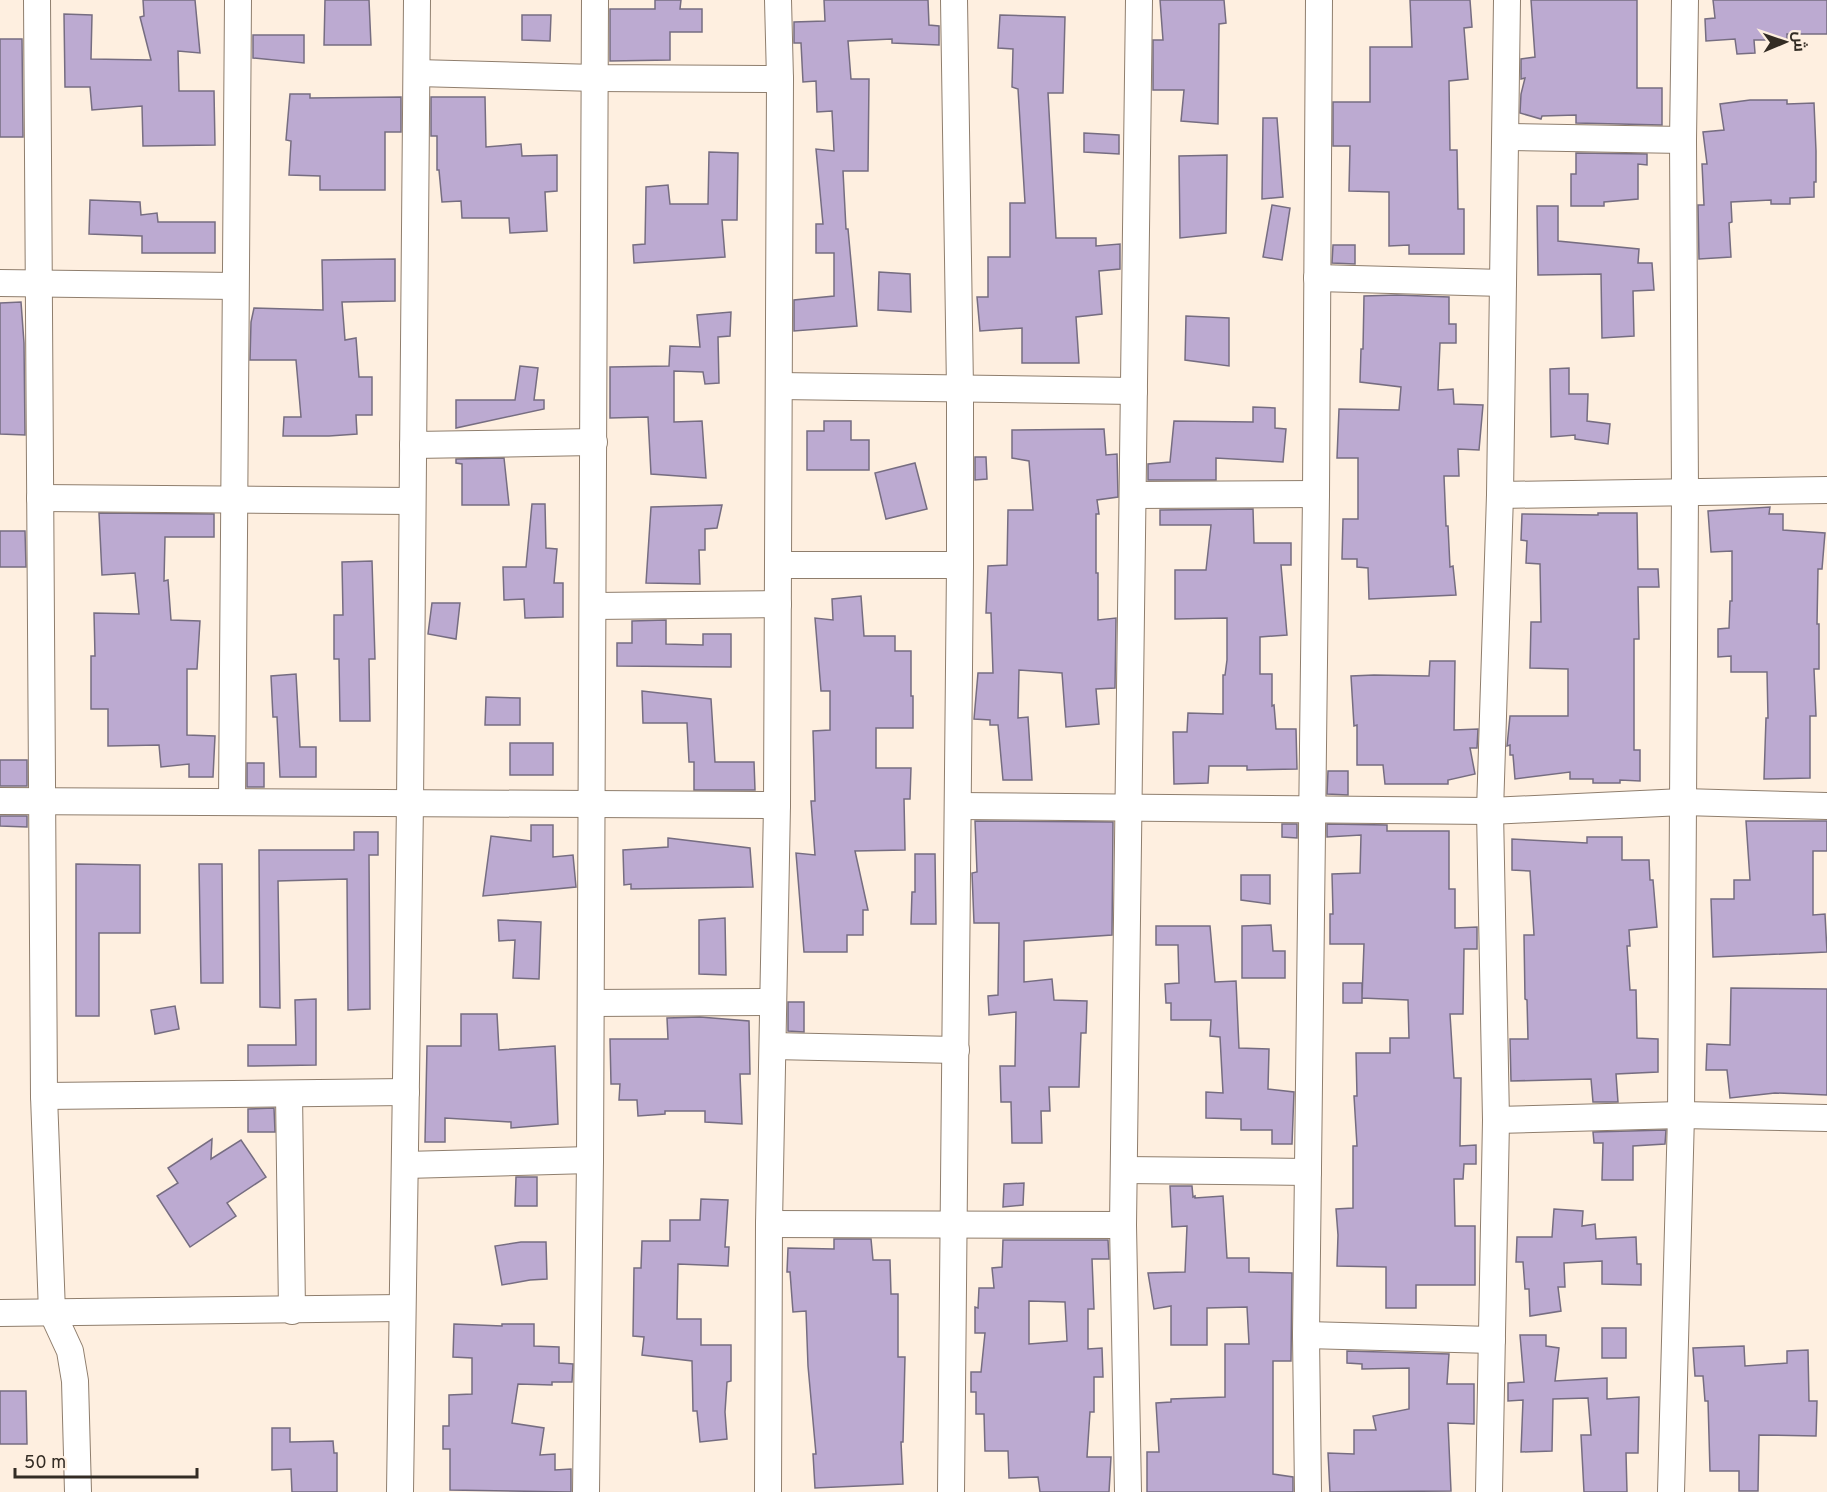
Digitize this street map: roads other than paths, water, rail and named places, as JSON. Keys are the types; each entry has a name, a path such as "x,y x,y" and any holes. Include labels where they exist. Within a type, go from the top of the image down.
{"street":[{"path":"38,0 44,1096 52,1312 70,1351 75,1381 78,1492"},
{"path":"232,802 238,0"},
{"path":"400,1492 410,803 417,0"},
{"path":"586,1492 591,1003 595,0"},
{"path":"768,1492 769,1224 777,805 780,79 778,0"},
{"path":"951,1492 960,565 960,389 954,0"},
{"path":"1128,1492 1123,1225 1139,0"},
{"path":"1308,1492 1306,1335 1316,494 1319,0"},
{"path":"1489,1492 1496,1120 1490,811 1500,495 1507,0"},
{"path":"1671,1492 1681,1115 1685,0"},
{"path":"417,73 595,78 780,79"},
{"path":"1506,137 1683,140"},
{"path":"1317,278 1503,283"},
{"path":"0,283 235,286"},
{"path":"779,386 1134,391"},
{"path":"413,445 594,442"},
{"path":"1500,495 1827,490"},
{"path":"1133,495 1316,494"},
{"path":"40,498 412,501"},
{"path":"778,565 960,565"},
{"path":"593,606 778,604"},
{"path":"0,801 777,805"},
{"path":"959,806 1490,811 1683,802 1827,806"},
{"path":"591,1003 774,1002"},
{"path":"773,1046 956,1050"},
{"path":"44,1096 406,1092"},
{"path":"289,1094 292,1311"},
{"path":"1496,1120 1681,1115 1827,1118"},
{"path":"405,1165 590,1161"},
{"path":"1124,1170 1308,1172"},
{"path":"769,1224 1123,1225"},
{"path":"0,1313 402,1308"},
{"path":"1306,1335 1491,1340"}]}
